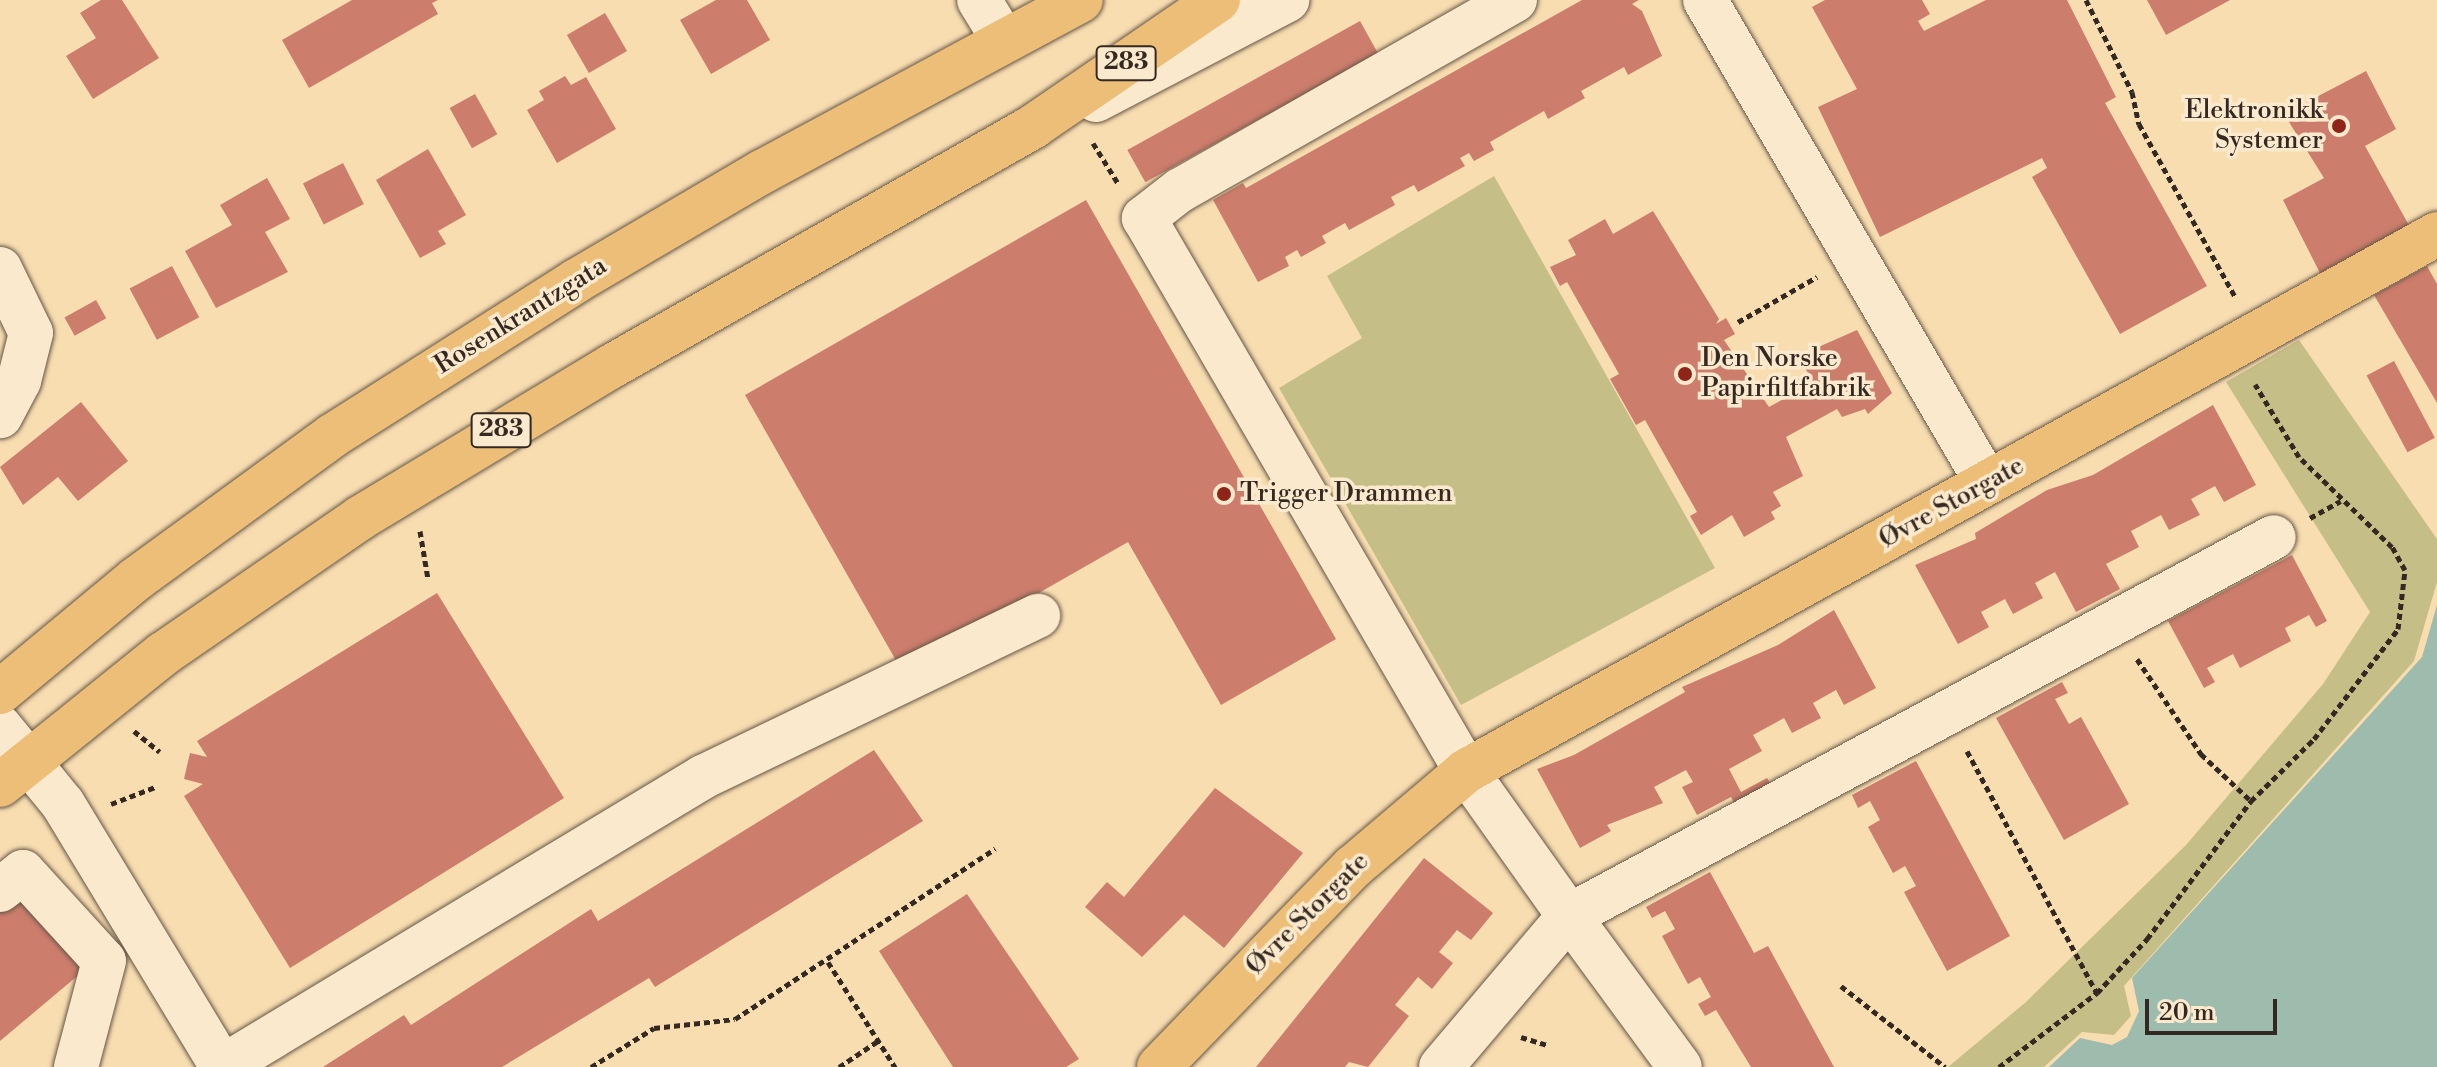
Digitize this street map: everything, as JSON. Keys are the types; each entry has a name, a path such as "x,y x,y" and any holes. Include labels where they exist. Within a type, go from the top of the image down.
{"main road":[{"name":"Rosenkrantzgata","path":"0,692 136,579 332,436 576,281 1003,39 1081,0"},
{"name":"283","path":"14,773 174,645 419,480 1034,126 1218,0"},
{"name":"Øvre Storgate","path":"1159,1067 1353,867 1466,771 2437,234"}],"street":[{"path":"979,0 1003,39"},
{"path":"1034,126 1101,99 1287,0"},
{"path":"1515,0 1180,190 1144,218 1466,771 1680,1067"},
{"path":"1705,0 1987,483"},
{"path":"0,269 31,333 19,381 0,416"},
{"path":"1441,1067 1569,916 2274,537"},
{"path":"0,727 14,773 63,804 222,1067 703,777 1038,616"},
{"path":"0,890 23,872 104,961 76,1067"}],"path":[{"path":"1999,1067 2097,993 2147,939 2251,801 2371,671 2398,629 2406,592 2405,570 2392,547 2299,457 2139,124 2132,92 2086,0"},
{"path":"1094,145 1114,178"},
{"path":"1738,322 1855,256"},
{"path":"418,519 428,579"},
{"path":"2117,622 2161,704 2201,754 2251,801"},
{"path":"1947,713 2097,993"},
{"path":"128,725 160,752"},
{"path":"106,806 155,787"},
{"path":"591,1067 654,1028 735,1019 828,962 995,849"},
{"path":"828,962 895,1067"},
{"path":"1841,986 1945,1067"},
{"path":"839,1067 878,1041"}],"shaded area":[{"path":"1494,176 1715,568 1461,705 1279,388 1362,338 1327,276"},
{"path":"2299,340 2437,539 2437,582 2414,661 2124,986 2131,1016 2114,1035 2082,1032 2044,1067 1948,1067 2026,1002 2186,845 2323,684 2370,612 2226,382"},
{"path":"2437,605 2437,1067 2049,1067 2080,1038 2112,1045 2127,1037 2139,1011 2132,978 2422,657"}],"building":[{"path":"101,0 122,0 159,58 93,99 66,56 96,38 80,13"},
{"path":"352,0 438,0 432,3 438,14 309,88 282,40"},
{"path":"716,0 747,0 770,40 711,74 680,20"},
{"path":"1582,0 1639,0 1632,4 1642,11 1662,56 1628,75 1624,67 1581,91 1585,98 1548,119 1544,111 1490,142 1494,150 1474,161 1469,153 1460,158 1465,166 1418,192 1414,185 1391,197 1395,205 1349,230 1345,223 1322,236 1326,243 1301,257 1297,250 1285,257 1289,266 1258,282 1213,200 1243,183 1246,188"},
{"path":"1825,0 1922,0 1930,14 1918,21 1924,31 1986,0 2067,0 2116,97 2105,103 2207,286 2120,334 2032,177 2047,168 2042,158 1880,237 1818,107 1857,89 1812,7"},
{"path":"2147,0 2230,0 2166,35"},
{"path":"605,13 627,51 589,73 567,35"},
{"path":"1360,21 1378,53 1145,182 1127,150"},
{"path":"2366,71 2396,129 2365,146 2411,229 2322,277 2283,200 2324,178 2284,114"},
{"path":"565,76 571,85 586,77 616,129 557,163 527,110 544,100 539,91"},
{"path":"475,94 497,134 472,148 450,108"},
{"path":"428,149 466,215 438,231 446,244 420,258 376,180"},
{"path":"343,163 364,204 324,224 303,183"},
{"path":"267,178 290,219 265,232 288,272 216,308 185,251 232,225 220,205"},
{"path":"1086,200 1336,639 1221,705 1128,542 902,671 745,395"},
{"name":"Den Norske Papirfiltfabrik","path":"1653,211 1719,319 1716,324 1726,318 1735,334 1724,340 1769,407 1789,396 1784,387 1808,373 1798,356 1857,330 1892,393 1868,414 1865,409 1842,417 1837,409 1786,437 1803,476 1773,492 1781,506 1771,512 1775,519 1744,537 1732,515 1701,535 1690,516 1697,512 1645,420 1636,425 1610,379 1619,374 1567,282 1560,286 1550,267 1576,255 1568,240 1605,219 1613,234"},
{"path":"172,266 199,317 157,340 130,289"},
{"path":"2427,266 2437,284 2437,403 2374,295"},
{"path":"96,300 106,318 75,336 65,317"},
{"path":"2394,361 2435,438 2407,452 2367,376"},
{"path":"81,402 128,461 78,501 58,477 23,505 0,467"},
{"path":"2213,405 2256,485 2224,502 2215,486 2191,499 2200,515 2169,530 2161,515 2131,531 2139,547 2106,564 2120,589 2076,612 2055,572 2035,583 2043,598 2013,614 2005,599 1981,612 1989,627 1958,644 1915,565 1976,539 1975,533 2047,490 2093,475"},
{"path":"2292,555 2327,621 2316,627 2309,615 2285,628 2291,641 2240,668 2233,654 2207,668 2215,682 2204,688 2168,621"},
{"path":"437,593 564,798 290,968 184,796 203,784 184,779 190,753 207,757 197,741"},
{"path":"1834,610 1876,688 1844,705 1836,690 1813,703 1821,718 1792,733 1784,718 1753,735 1762,751 1729,769 1741,792 1767,778 1776,792 1739,812 1731,797 1697,815 1682,787 1693,782 1686,770 1654,787 1663,803 1607,825 1611,831 1580,848 1537,769 1574,755 1685,692 1682,687 1778,645"},
{"path":"2062,682 2068,693 2055,699 2069,724 2081,717 2129,804 2064,840 1996,718"},
{"path":"874,750 923,821 655,987 649,978 502,1067 323,1067 404,1015 411,1025 591,909 598,921"},
{"path":"1916,761 2010,936 1947,971 1904,892 1916,886 1905,866 1893,873 1868,827 1880,820 1870,801 1858,808 1852,795"},
{"path":"1215,788 1303,853 1224,948 1184,915 1142,957 1085,907 1107,882 1124,897"},
{"path":"1424,858 1493,913 1471,940 1457,930 1439,952 1453,963 1432,989 1418,977 1395,1005 1409,1016 1368,1067 1349,1062 1345,1067 1256,1067"},
{"path":"1710,872 1754,953 1768,946 1834,1067 1751,1067 1716,1010 1705,1016 1698,1004 1711,997 1700,977 1688,984 1662,936 1675,929 1665,911 1652,918 1646,907"},
{"path":"24,891 88,967 0,1041 0,911"},
{"path":"967,894 1079,1059 1066,1067 953,1067 879,951"}],"place":[{"name":"Elektronikk Systemer","path":"2339,126"},
{"name":"Den Norske Papirfiltfabrik","path":"1685,374"},
{"name":"Trigger Drammen","path":"1224,494"}]}
